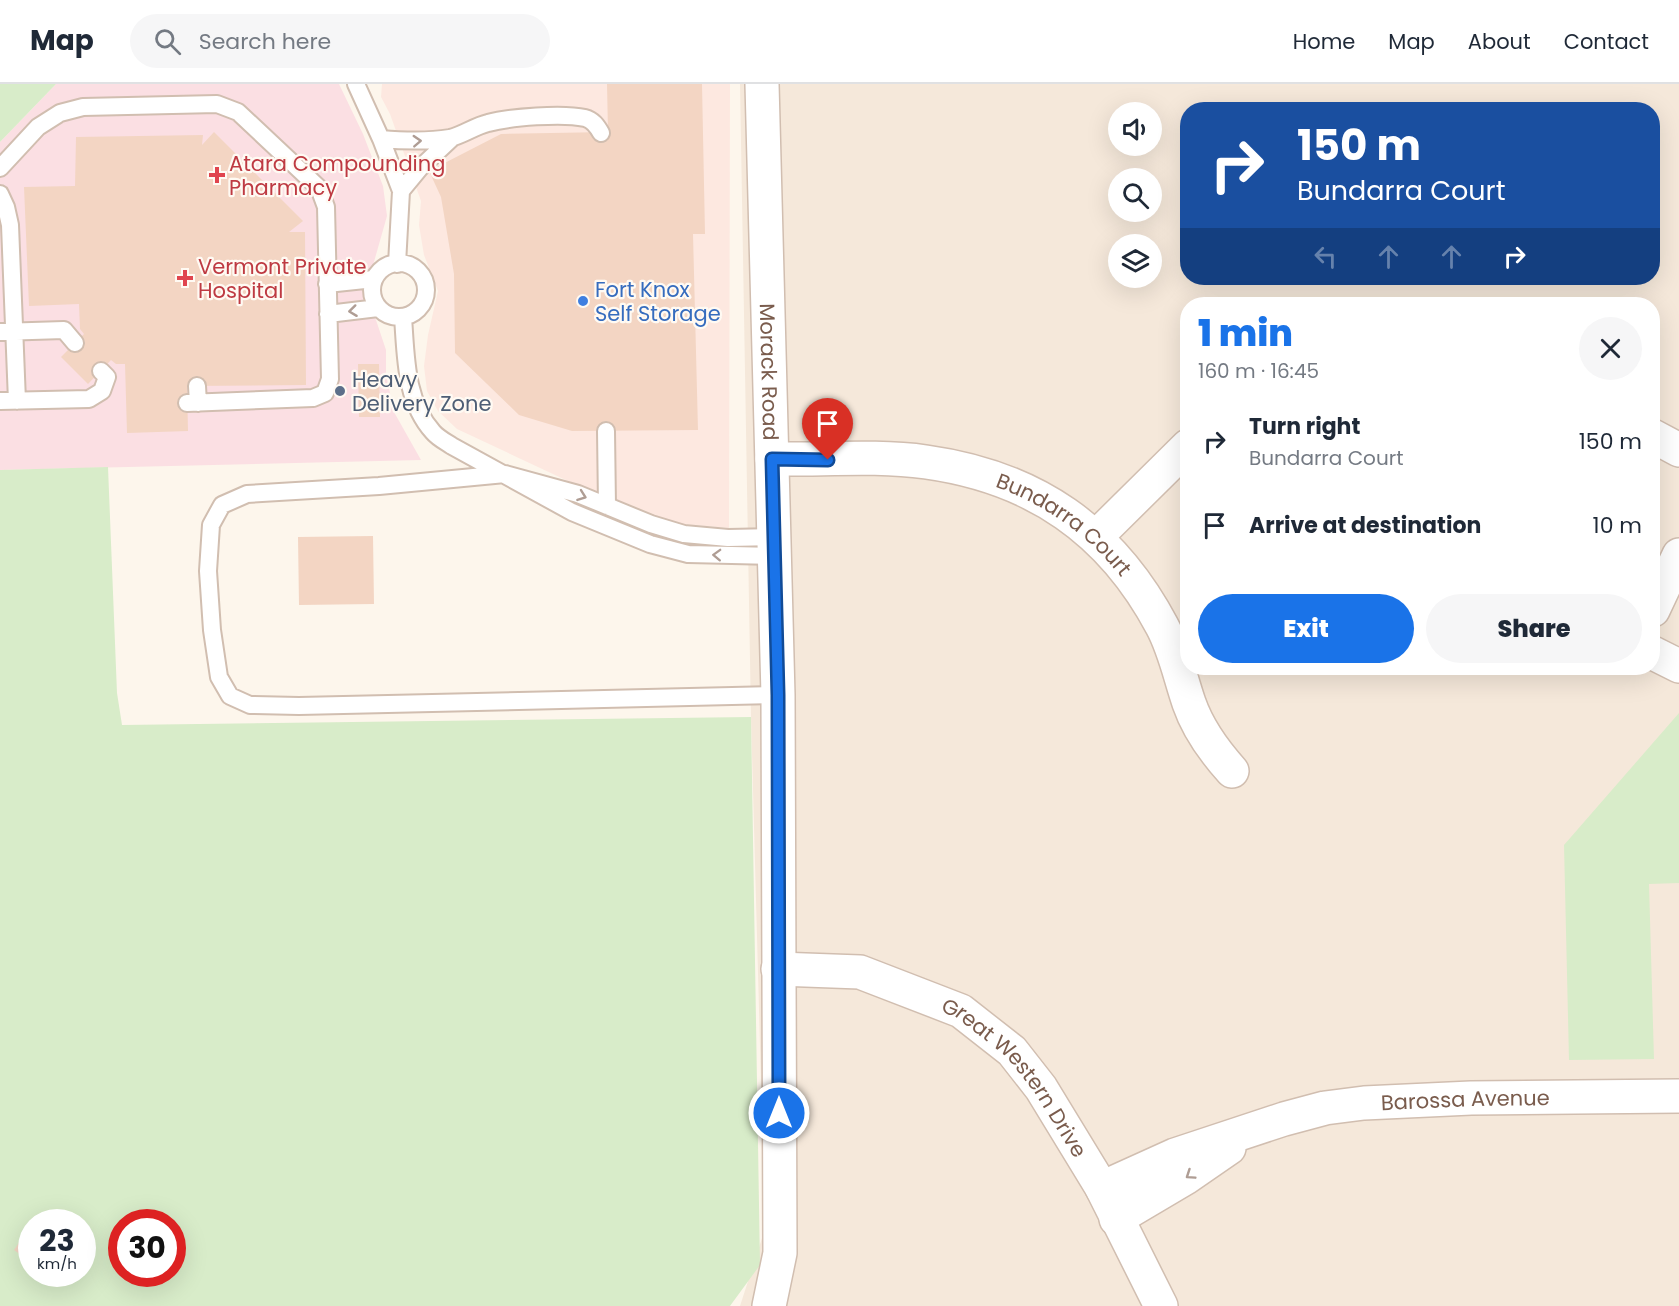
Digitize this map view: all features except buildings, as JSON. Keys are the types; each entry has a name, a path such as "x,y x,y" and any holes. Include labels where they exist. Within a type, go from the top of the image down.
{"street":[{"name":"Morack Road","path":"762,84 778,695 780,1253 770,1306"},
{"path":"1660,440 1679,450"},
{"path":"1096,537 1180,454"},
{"name":"Bundarra Court","path":"772,459 924,461 970,469 1026,489 1062,510 1096,537 1124,567 1163,628 1180,668"},
{"path":"1660,595 1679,555"},
{"path":"1660,656 1679,666"},
{"name":"Bundarra Court","path":"1182,675 1189,703 1201,730 1215,752 1232,771"},
{"name":"Great Western Drive","path":"778,969 860,972 961,1011 1012,1051 1034,1078 1102,1188 1161,1306"},
{"name":"Barossa Avenue","path":"1102,1188 1175,1155 1325,1108 1364,1103 1471,1098 1679,1096"},
{"name":"Barossa Avenue","path":"1116,1219 1187,1177 1255,1129"}],"lane":[{"path":"356,84 367,92 381,139 401,191 397,264"},
{"path":"0,168 38,127 60,113 83,107 217,104 238,112 318,188 326,207 330,379 326,393 313,398 274,392 194,397"},
{"path":"381,139 411,142 452,138 488,123 521,118 586,118 596,124 602,133"},
{"path":"401,191 420,168 452,138"},
{"path":"0,194 10,225 8,401 89,399 102,391 107,377 101,371"},
{"path":"397,264 415,269 421,275 426,289 421,306 414,313 403,317 385,314 373,299 372,288 375,279 388,266 397,264"},
{"path":"327,284 375,279"},
{"path":"328,314 378,308"},
{"path":"403,317 411,391 420,414 434,434 452,446 572,512 650,544 688,554 775,546"},
{"path":"7,332 64,330 75,342"},
{"path":"606,431 607,506"},
{"path":"775,546 684,534 578,494 505,474 379,486 247,494 222,505 211,525 208,571 212,630 219,677 230,696 250,705 298,706 778,695"}],"shaded area":[{"name":"Vermont Private Hospital","path":"56,84 339,84 363,134 383,186 387,216 366,290 386,350 386,374 394,412 421,460 0,470 0,142"},
{"name":"Fort Knox Self Storage","path":"382,84 730,84 729,528 680,524 635,510 457,429 438,411 427,391 424,366 438,291 424,255 419,225 421,201 390,114 381,97"},
{"path":"740,84 1679,84 1679,1306 740,1306 765,1229 751,717"}],"green space":[{"path":"0,84 56,84 0,142"},
{"path":"108,467 117,693 122,725 751,717 760,1265 730,1306 0,1306 0,470"},
{"path":"1679,713 1679,883 1649,884 1654,1059 1569,1060 1564,845"}],"place":[{"name":"Atara Compounding Pharmacy","path":"217,175"},
{"name":"Vermont Private Hospital","path":"185,278"},
{"name":"Fort Knox Self Storage","path":"583,301"},
{"name":"Heavy Delivery Zone","path":"340,391"}],"route":[{"path":"779,1113 778,695 772,459 828,460"}]}
